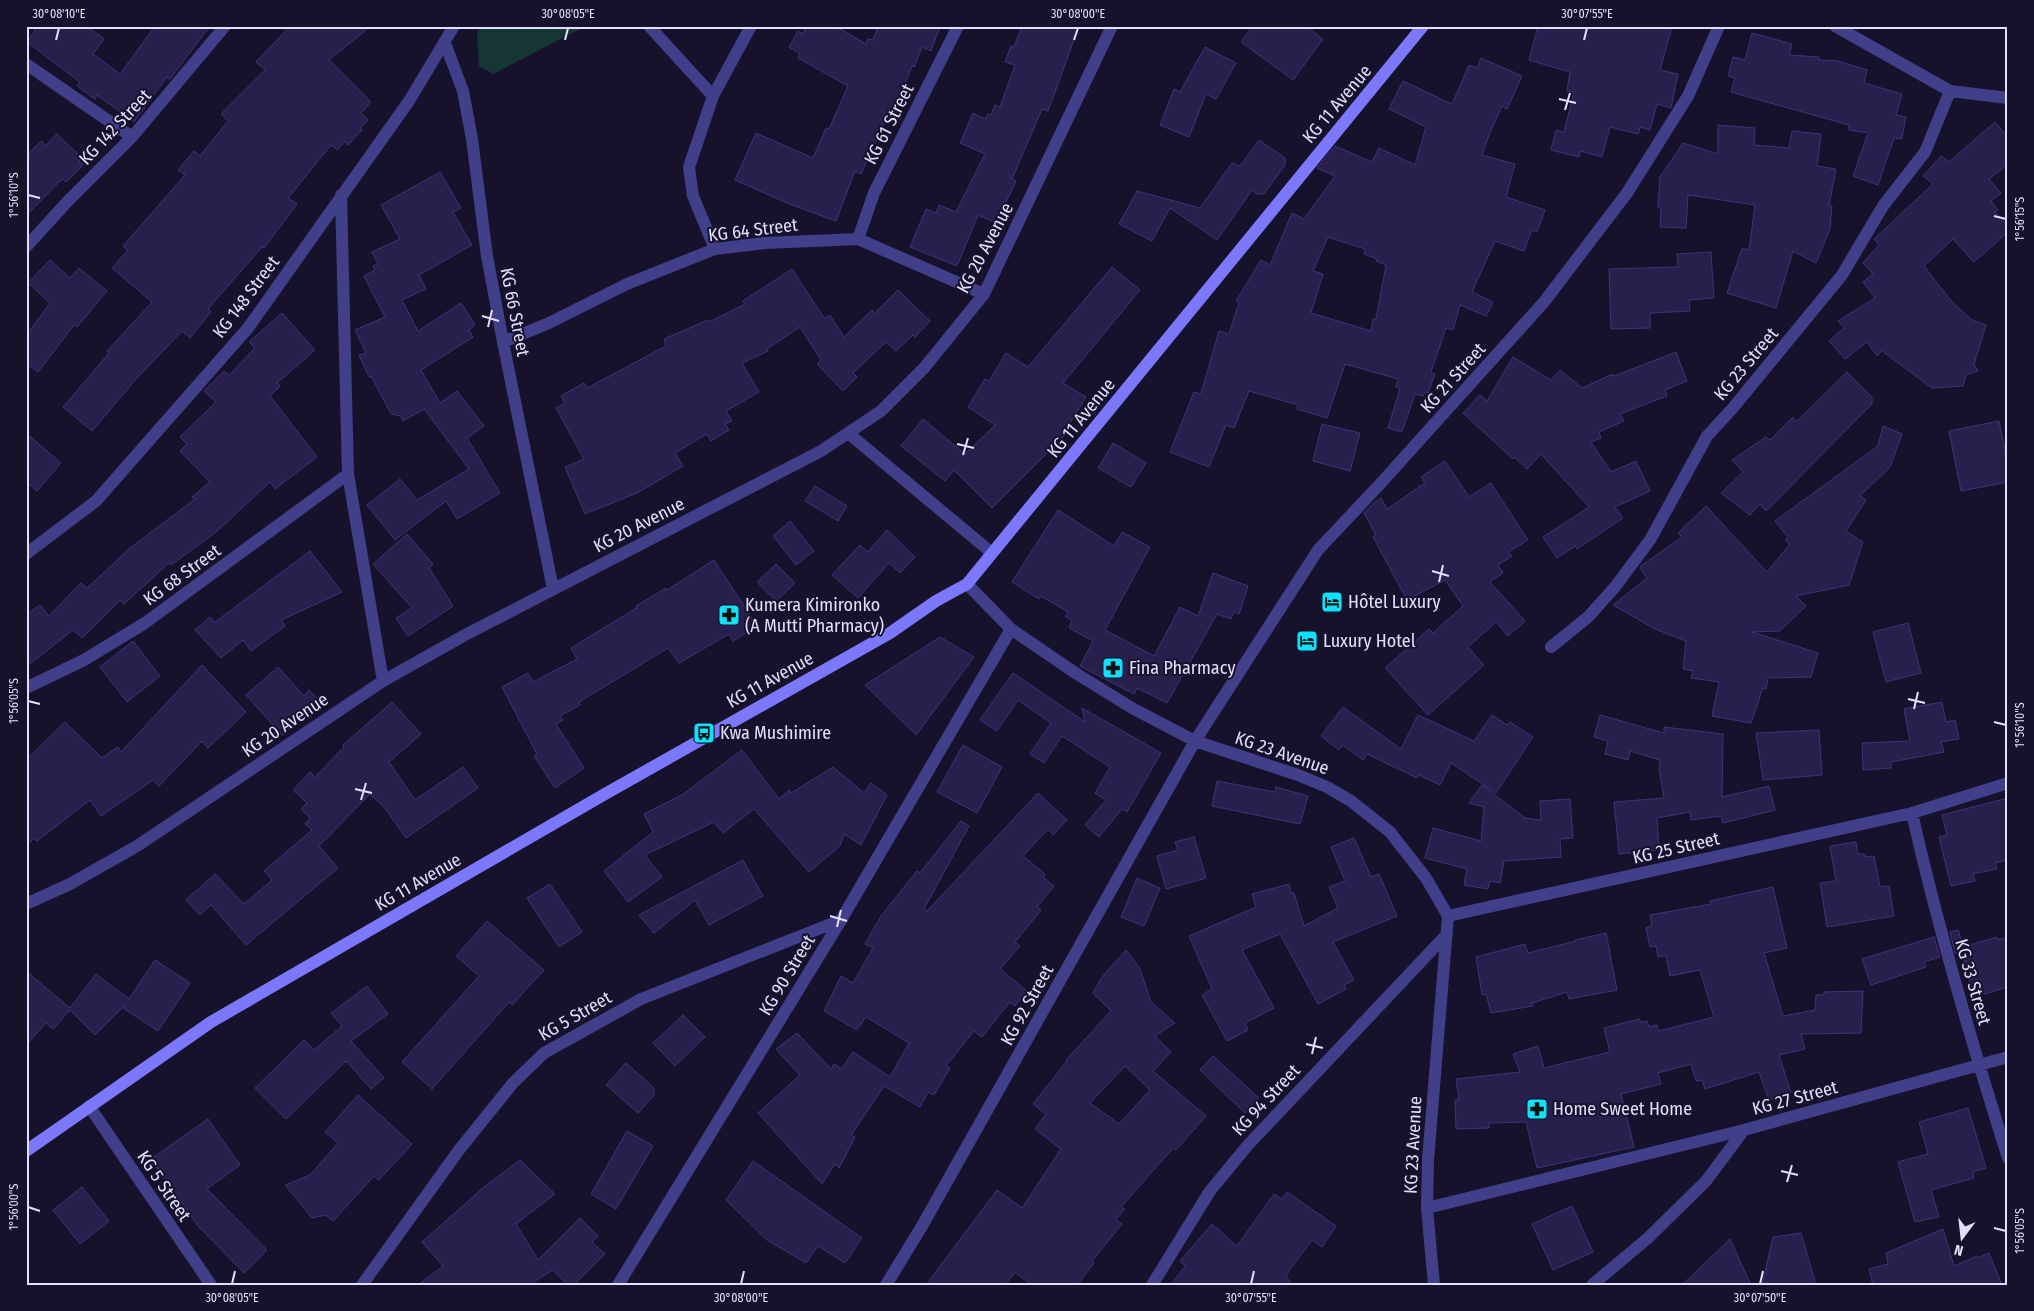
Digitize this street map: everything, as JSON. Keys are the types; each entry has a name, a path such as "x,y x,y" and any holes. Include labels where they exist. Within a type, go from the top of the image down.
{"main road":[{"name":"KG 11 Avenue","path":"26,1151 211,1022 605,794 890,633 967,584 1423,26"}],"street":[{"name":"KG 142 Street","path":"26,247 67,202 132,137 225,26"},
{"name":"KG 148 Street","path":"26,554 96,501 248,328 410,101 454,26"},
{"path":"649,26 713,96"},
{"path":"715,249 693,196 689,167 713,96 751,26"},
{"name":"KG 61 Street","path":"858,239 874,194 958,26"},
{"name":"KG 20 Avenue","path":"26,904 70,884 137,846 383,681 553,589 821,451 881,411 924,368 984,294 1112,26"},
{"name":"KG 21 Street","path":"1195,741 1318,550 1388,476 1544,302 1627,193 1688,96 1719,26"},
{"path":"1835,26 1950,91 2008,98"},
{"name":"KG 66 Street","path":"445,43 463,90 472,139 487,256 553,589"},
{"path":"26,64 132,137"},
{"name":"KG 23 Street","path":"1551,647 1588,617 1615,586 1650,540 1707,436 1732,409 1842,275 1883,206 1926,152 1950,91"},
{"path":"342,195 348,474 383,681"},
{"name":"KG 64 Street","path":"503,342 549,323 628,284 715,249 765,243 858,239 984,294"},
{"path":"848,433 992,553"},
{"name":"KG 68 Street","path":"26,688 84,660 145,623 348,474"},
{"name":"KG 23 Avenue","path":"967,584 1011,629 1077,674 1132,708 1195,741 1298,775 1327,787 1351,801 1390,832 1426,878 1448,916 1428,1160 1427,1208 1434,1285"},
{"name":"KG 90 Street","path":"618,1285 841,920 1011,629"},
{"name":"KG 92 Street","path":"886,1285 922,1226 1195,741"},
{"name":"KG 25 Street","path":"1448,916 1912,813 2008,783"},
{"name":"KG 33 Street","path":"1912,813 1929,890 1978,1064 2008,1158"},
{"name":"KG 5 Street","path":"362,1285 459,1150 513,1083 544,1053 641,999 841,920"},
{"name":"KG 94 Street","path":"1152,1285 1210,1191 1248,1145 1447,934"},
{"name":"KG 27 Street","path":"1592,1285 1648,1238 1699,1187 1744,1130 2008,1057"},
{"name":"KG 5 Street","path":"89,1106 211,1285"},
{"path":"1427,1208 1744,1130"}],"green space":[{"path":"480,26 586,26 493,74 479,66 477,34"}],"building":[{"path":"38,26 87,26 104,39 93,54 120,74 155,26 210,26 170,79 167,77 134,122 97,95 95,99 77,86 80,82 27,42"},
{"path":"290,26 371,26 329,60 371,102 361,113 368,120 360,128 362,130 348,145 345,142 337,150 331,145 288,198 297,204 264,248 262,247 208,309 211,312 190,338 182,331 137,378 92,431 63,407 109,353 107,351 152,302 112,268 128,250 123,246 185,175 178,170 194,151 200,156 228,121 221,114 265,70 256,62"},
{"path":"807,26 835,26 866,44 868,39 873,40 878,26 940,26 931,51 922,47 914,67 912,66 894,111 890,110 861,174 855,171 836,221 787,203 735,180 756,133 813,158 826,128 829,129 848,86 798,58 800,54 789,47 798,31 803,34"},
{"path":"1022,26 1079,26 1048,111 1042,109 1012,179 1016,181 996,223 978,215 957,266 910,247 926,209 936,213 939,205 956,212 985,154 960,143 973,113 985,119 988,114 991,115 995,105 1000,107 1015,65 1005,62 1011,46 1014,47"},
{"path":"1253,26 1305,26 1323,39 1293,80 1241,42"},
{"path":"1538,26 1672,26 1660,70 1678,74 1671,108 1657,104 1650,130 1640,127 1638,134 1610,127 1602,157 1580,151 1579,157 1551,150 1556,130 1564,132 1574,92 1567,91 1570,72 1529,60"},
{"path":"1752,33 1792,44 1789,55 1819,57 1819,60 1838,61 1867,70 1864,83 1902,94 1896,115 1906,117 1902,139 1894,138 1878,185 1853,176 1868,133 1849,130 1849,125 1731,92 1735,78 1728,76 1733,57 1745,60"},
{"path":"1205,47 1236,63 1216,99 1206,94 1189,137 1160,125 1174,89 1180,92"},
{"path":"1481,58 1522,76 1507,109 1502,106 1482,155 1515,164 1506,197 1545,210 1537,232 1532,230 1524,251 1495,241 1472,292 1493,302 1486,316 1460,305 1453,330 1446,328 1431,372 1435,374 1428,393 1425,392 1423,396 1415,394 1402,432 1388,428 1400,389 1396,387 1398,379 1345,364 1327,418 1297,409 1298,405 1249,391 1234,428 1226,425 1209,467 1170,452 1194,392 1201,394 1219,331 1229,334 1239,303 1236,301 1261,260 1270,265 1292,213 1304,219 1335,176 1317,168 1335,146 1372,162 1379,148 1415,165 1426,127 1389,109 1403,81 1452,104 1469,65 1477,68","holes":["1328,237 1365,249 1364,254 1386,265 1376,319 1373,319 1371,331 1311,313 1323,274 1313,271"]},
{"path":"1995,122 2008,137 2008,164 1989,179 2001,193 1991,201 1998,210 1995,212 2008,226 2008,232 1974,262 1953,239 1924,266 1952,302 1972,320 1986,325 1974,364 1978,371 1966,375 1963,386 1932,388 1882,351 1877,356 1867,342 1845,359 1829,341 1844,328 1838,321 1875,298 1863,282 1873,274 1863,263 1879,245 1874,239 1933,184 1923,176 1941,156 1949,162"},
{"path":"1718,125 1755,128 1754,145 1789,148 1792,131 1821,134 1817,166 1836,169 1829,206 1832,206 1830,229 1816,263 1793,251 1776,308 1727,293 1742,248 1749,250 1755,205 1688,195 1686,228 1660,227 1661,208 1658,208 1660,177 1683,143 1718,154"},
{"path":"57,134 82,158 79,161 83,165 66,182 62,179 26,216 26,156 41,141 46,145"},
{"path":"1259,140 1285,158 1285,165 1264,194 1257,194 1252,190 1217,240 1170,208 1152,241 1119,224 1137,191 1200,208 1232,163 1240,166"},
{"path":"440,172 461,208 453,212 472,245 419,275 426,289 402,300 418,331 461,303 475,325 469,330 473,337 421,370 440,403 457,391 484,426 467,438 500,493 457,519 446,501 395,540 367,505 400,479 417,500 469,469 424,409 403,421 401,416 391,414 371,376 369,377 359,355 366,353 355,330 385,317 364,276 375,270 373,266 378,264 372,252 400,239 381,205"},
{"path":"1711,252 1714,298 1689,300 1690,311 1650,313 1650,328 1611,329 1609,269 1678,267 1677,254"},
{"path":"50,260 70,278 79,268 107,291 77,327 74,325 38,372 26,363 26,336 50,303 28,283"},
{"path":"1112,267 1140,290 1063,383 1086,397 1070,423 1074,426 992,508 954,470 945,481 901,446 923,419 965,454 995,425 968,407 985,379 989,381 1006,353 1028,367"},
{"path":"792,269 824,318 830,315 844,337 872,310 875,313 898,290 930,321 915,337 913,335 896,351 886,342 853,373 857,377 843,391 817,364 821,360 800,327 767,349 768,351 742,363 759,392 726,411 732,421 725,424 729,430 711,441 707,434 675,453 683,466 637,493 585,514 565,467 584,459 556,408 565,403 561,396 584,383 587,388 666,346 664,339 708,320 709,322 745,304 743,301"},
{"path":"282,313 315,350 277,383 280,386 270,396 317,457 275,489 270,482 216,532 171,565 169,563 124,604 120,600 82,638 73,630 26,667 26,615 40,605 49,616 81,583 87,588 130,548 195,499 192,497 210,482 180,451 187,444 180,437 216,402 204,391 224,371 229,375 255,348 249,342"},
{"path":"1676,352 1687,381 1665,390 1667,396 1620,414 1624,421 1599,432 1601,438 1591,442 1611,472 1636,461 1650,491 1615,507 1623,518 1577,549 1575,546 1557,558 1543,537 1589,507 1541,454 1527,469 1514,457 1513,459 1463,413 1480,395 1487,401 1513,357 1551,380 1560,370 1582,388 1613,374 1614,376"},
{"path":"1847,372 1872,397 1872,404 1766,511 1760,504 1750,515 1721,493 1743,472 1732,460 1766,437 1770,440 1793,417 1796,422"},
{"path":"1999,421 2008,465 2008,482 1961,491 1949,431"},
{"path":"1322,424 1360,433 1350,471 1313,461"},
{"path":"1883,426 1902,434 1890,467 1860,496 1866,500 1846,531 1863,542 1849,585 1796,596 1806,606 1780,631 1752,632 1818,653 1811,677 1768,678 1766,689 1763,688 1751,723 1712,716 1719,682 1691,678 1693,671 1683,669 1686,641 1655,629 1613,605 1647,578 1640,568 1641,566 1682,537 1678,533 1706,506 1767,572 1790,544 1785,540 1788,537 1775,521 1878,446"},
{"path":"26,433 61,463 37,491 26,482"},
{"path":"1113,443 1146,463 1131,487 1098,468"},
{"path":"1445,461 1469,497 1491,483 1528,540 1508,552 1512,556 1498,565 1503,573 1490,582 1525,621 1508,636 1496,622 1468,647 1484,665 1428,715 1385,668 1429,629 1433,633 1463,606 1445,580 1407,600 1373,537 1376,535 1364,513 1381,498 1387,509 1425,483 1421,477"},
{"path":"815,486 847,506 838,521 805,501"},
{"path":"1058,510 1114,546 1122,532 1150,547 1105,630 1154,656 1180,607 1198,616 1213,573 1248,586 1239,614 1234,612 1231,619 1217,614 1167,703 1137,688 1134,694 1080,666 1093,641 1069,628 1072,621 1065,616 1068,612 1041,596 1039,599 1012,582"},
{"path":"790,521 814,551 796,565 773,536"},
{"path":"887,530 915,557 900,573 889,563 858,598 832,575 860,545 868,552"},
{"path":"407,534 433,564 429,568 453,606 408,636 396,618 412,608 373,564"},
{"path":"310,551 342,592 281,620 285,626 251,651 243,640 221,658 195,630 210,617 215,622"},
{"path":"714,560 757,626 733,641 729,634 679,663 668,648 579,702 580,705 560,716 563,720 556,724 584,768 555,788 534,756 537,754 502,687 528,673 533,682 577,659 571,648 638,607 636,606 666,588 667,590"},
{"path":"776,564 795,583 776,601 757,582"},
{"path":"1908,623 1921,673 1886,682 1873,632"},
{"path":"940,637 974,657 916,735 865,685"},
{"path":"133,641 160,676 127,702 100,667"},
{"path":"202,665 246,712 208,748 202,741 159,786 153,780 101,816 90,800 37,841 34,838 26,846 26,760 65,722 102,758 118,747 121,752"},
{"path":"278,667 304,696 309,690 321,703 282,735 246,695"},
{"path":"1013,673 1085,722 1082,708 1161,753 1127,812 1122,809 1099,837 1085,825 1106,800 1095,793 1110,767 1062,736 1044,763 1030,754 1051,723 1018,700 997,731 980,720"},
{"path":"392,702 421,734 389,762 415,800 463,767 478,788 406,838 384,807 370,794 319,846 338,868 246,945 211,905 200,915 186,900 215,874 244,904 272,880 264,871 312,830 305,824 310,818 301,809 307,803 293,790 310,772 315,777 344,747 343,745"},
{"path":"1942,702 1946,722 1955,720 1959,739 1941,742 1944,752 1891,762 1891,768 1863,770 1862,743 1910,741 1904,709"},
{"path":"1343,707 1401,749 1418,715 1474,741 1492,715 1507,725 1510,722 1533,737 1496,793 1451,763 1440,785 1419,775 1417,778 1367,754 1363,760 1343,745 1339,750 1321,736"},
{"path":"1600,715 1664,733 1664,727 1723,734 1722,797 1769,786 1775,810 1723,823 1721,816 1691,820 1690,812 1657,818 1659,850 1619,854 1614,802 1664,798 1659,768 1660,760 1630,751 1628,760 1605,754 1608,741 1594,737"},
{"path":"1819,730 1822,775 1763,780 1756,733"},
{"path":"963,745 1002,767 977,813 937,792"},
{"path":"742,750 779,799 789,790 791,793 833,767 864,793 871,783 887,795 861,845 844,834 840,846 809,872 754,809 723,833 714,822 645,855 662,877 628,902 604,871 653,832 644,814 682,795"},
{"path":"1217,781 1275,792 1276,787 1308,796 1300,824 1212,806"},
{"path":"1482,785 1525,818 1541,820 1540,801 1570,799 1573,838 1560,839 1561,857 1504,861 1500,883 1490,881 1488,889 1464,885 1467,869 1425,858 1433,828 1481,841 1484,807 1469,803"},
{"path":"1038,793 1067,820 1053,835 1048,829 1023,856 1045,874 1043,877 1054,886 1037,907 1041,910 1015,942 1020,946 1000,969 1027,991 1015,1006 1010,1002 982,1037 974,1031 946,1066 950,1068 934,1095 928,1092 920,1107 884,1086 851,1135 855,1137 839,1168 835,1164 822,1184 758,1113 800,1075 776,1049 797,1033 831,1069 834,1064 842,1069 853,1052 890,1077 909,1043 866,1017 857,1030 824,1011 841,976 853,983 873,948 865,944 881,916 917,871 920,873 961,821 969,826 924,909 927,911"},
{"path":"2008,798 2008,860 1995,863 1997,869 1973,874 1975,881 1951,886 1939,837 1947,835 1942,815"},
{"path":"1194,837 1206,878 1166,889 1157,856 1178,850 1175,842"},
{"path":"1354,838 1371,877 1379,874 1397,916 1333,942 1354,980 1344,985 1346,989 1318,1004 1280,934 1242,950 1274,1008 1245,1023 1248,1030 1227,1041 1202,995 1212,989 1189,936 1256,907 1252,894 1289,884 1291,893 1294,893 1304,926 1338,908 1329,887 1345,881 1331,847"},
{"path":"1856,842 1858,854 1864,854 1865,857 1874,856 1880,887 1889,886 1894,916 1827,927 1820,883 1836,881 1830,846"},
{"path":"743,860 763,896 709,925 695,900 654,933 639,915"},
{"path":"1137,878 1160,888 1144,926 1121,917"},
{"path":"550,884 582,932 559,947 527,898"},
{"path":"1773,887 1787,948 1764,953 1783,1016 1815,1010 1816,995 1824,995 1824,992 1863,991 1861,1033 1801,1034 1805,1049 1779,1055 1791,1093 1769,1100 1759,1072 1705,1089 1702,1080 1696,1081 1691,1064 1658,1073 1661,1084 1621,1094 1634,1147 1537,1168 1526,1122 1489,1123 1489,1128 1456,1129 1455,1100 1459,1100 1456,1079 1520,1072 1513,1054 1538,1046 1544,1068 1610,1052 1604,1028 1639,1019 1641,1022 1647,1021 1649,1027 1657,1025 1659,1031 1714,1017 1700,970 1670,976 1666,955 1658,957 1656,946 1650,947 1646,928 1652,926 1650,915 1711,904 1710,901"},
{"path":"487,921 544,970 512,1005 509,1002 432,1089 402,1062 479,976 456,956"},
{"path":"1958,930 1963,947 1997,937 1998,940 2008,937 2008,987 1984,994 1982,988 1973,991 1962,951 1955,953 1950,932"},
{"path":"1606,933 1617,990 1569,999 1567,992 1532,1003 1533,1006 1491,1013 1486,994 1482,995 1476,957 1525,944 1528,953"},
{"path":"1934,937 1940,957 1924,962 1926,967 1871,985 1862,959"},
{"path":"1126,950 1140,969 1151,1002 1175,1023 1155,1036 1171,1052 1153,1071 1206,1116 1176,1150 1173,1148 1121,1207 1125,1209 1116,1220 1122,1224 1092,1261 1094,1263 1077,1285 1031,1285 1015,1272 1005,1285 926,1285 997,1190 1022,1208 1061,1149 1035,1129 1046,1114 1033,1104 1066,1060 1111,1011 1093,993 1102,977","holes":["1125,1066 1150,1090 1119,1124 1090,1103"]},
{"path":"155,960 190,983 158,1031 123,1008 125,1005 95,1035 70,1010 53,1029 46,1023 26,1045 26,971 70,1008 96,974 129,999"},
{"path":"367,986 388,1014 351,1041 384,1078 371,1089 346,1061 286,1119 255,1088 304,1040 314,1050 342,1026 331,1013"},
{"path":"683,1015 705,1037 675,1066 653,1043"},
{"path":"1213,1056 1259,1098 1245,1113 1200,1070"},
{"path":"626,1063 654,1088 654,1095 638,1113 606,1085"},
{"path":"358,1095 412,1144 379,1180 374,1176 333,1221 326,1215 312,1218 285,1185 310,1175 338,1143 325,1132"},
{"path":"1968,1108 1986,1168 1973,1172 1974,1178 1931,1190 1939,1217 1915,1222 1898,1162 1928,1154 1919,1122"},
{"path":"208,1119 240,1165 207,1189 267,1250 244,1273 198,1226 151,1159"},
{"path":"627,1131 653,1146 616,1209 591,1194"},
{"path":"520,1160 555,1194 516,1224 538,1260 580,1218 598,1236 592,1242 605,1254 574,1285 568,1285 553,1270 529,1285 418,1285 443,1266 422,1242 484,1187"},
{"path":"753,1161 862,1238 845,1263 818,1246 806,1263 767,1240 726,1200"},
{"path":"82,1187 109,1221 80,1244 53,1210"},
{"path":"1287,1192 1336,1226 1322,1247 1312,1240 1286,1275 1291,1285 1171,1285 1185,1266 1180,1261 1212,1224 1237,1246 1274,1194 1282,1199"},
{"path":"1572,1206 1593,1252 1553,1270 1532,1224"},
{"path":"1943,1229 1954,1266 1989,1253 2002,1285 1873,1285 1869,1269 1888,1264 1886,1253"},
{"path":"1801,1233 1816,1285 1762,1285 1773,1237"},
{"path":"1730,1239 1751,1285 1682,1285"}],"place":[{"name":"Hôtel Luxury","path":"1332,602"},
{"name":"Kumera Kimironko (A Mutti Pharmacy)","path":"729,615"},
{"name":"Luxury Hotel","path":"1307,641"},
{"name":"Fina Pharmacy","path":"1113,668"},
{"name":"Kwa Mushimire","path":"704,733"},
{"name":"Home Sweet Home","path":"1537,1109"}]}
